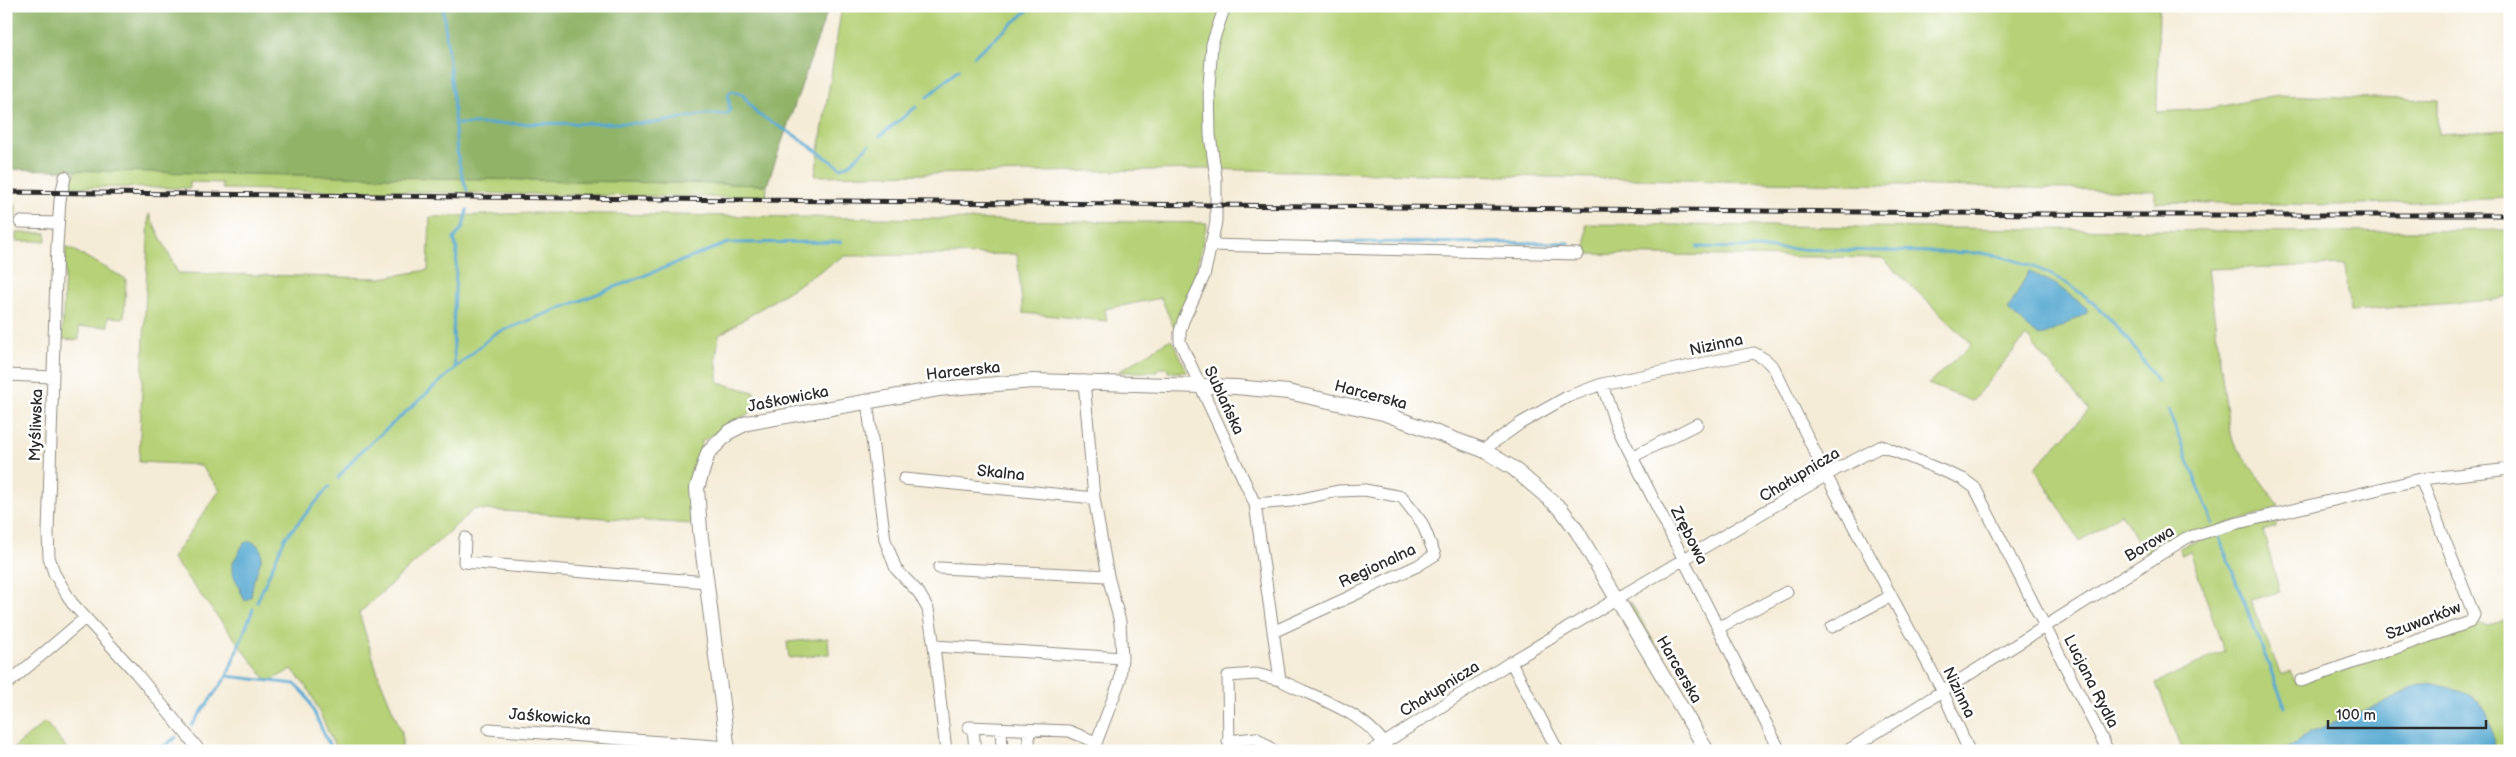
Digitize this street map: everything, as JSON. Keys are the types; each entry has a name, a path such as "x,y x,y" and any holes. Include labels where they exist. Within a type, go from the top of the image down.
{"street":[{"name":"Sublańska","path":"1225,6 1212,44 1211,61 1210,135 1217,206 1204,276 1180,332 1180,342 1255,504 1280,680"},
{"name":"Myśliwska","path":"65,177 58,223 48,533 49,557 62,589 85,618 136,673 200,751"},
{"path":"20,222 58,223"},
{"path":"1210,246 1577,254"},
{"name":"Nizinna","path":"1483,450 1521,423 1567,397 1602,384 1754,352 1774,368 1827,477 1942,690 1969,751"},
{"path":"6,375 54,377"},
{"name":"Harcerska","path":"866,401 938,389 1033,381 1084,381 1236,387 1288,392 1383,413 1483,450 1513,468 1561,509 1577,531 1618,598 1707,751"},
{"path":"975,751 971,727 1069,731 1096,742 1120,680 1122,658 1120,622 1108,576 1094,498 1084,381"},
{"name":"Zrębowa","path":"1602,384 1616,425 1780,751"},
{"path":"866,401 885,540 896,569 919,593 928,609 946,751"},
{"name":"Jaśkowicka","path":"489,729 728,749 697,488 708,453 720,439 747,423 866,401"},
{"path":"1632,457 1697,424"},
{"name":"Chałupnicza","path":"1372,751 1387,746 1510,662 1882,446 1963,479 1975,488 2045,626"},
{"name":"Borowa","path":"1847,751 2186,538 2234,524 2421,479 2510,469"},
{"name":"Skalna","path":"904,479 1094,498"},
{"name":"Szuwarków","path":"2301,681 2470,622 2474,615 2421,479"},
{"name":"Regionalna","path":"1255,504 1292,501 1338,491 1365,490 1402,498 1422,524 1435,555 1417,566 1273,632"},
{"path":"465,538 464,562 707,582"},
{"path":"939,568 1108,576"},
{"path":"1718,628 1787,592"},
{"path":"1832,626 1891,596"},
{"path":"6,685 85,618"},
{"name":"Lucjana Rydla","path":"2045,626 2108,751"},
{"path":"934,646 1122,658"},
{"path":"1510,662 1558,751"},
{"path":"1274,751 1256,738 1229,746 1228,676 1256,674 1280,680 1332,703 1355,717 1387,746"},
{"path":"1001,728 1002,751"},
{"path":"1028,730 1030,751"}],"green space":[{"path":"6,6 829,6 767,185 6,169"},
{"path":"842,6 2159,6 2157,112 2207,109 2278,95 2438,100 2438,134 2510,130 2510,198 2339,205 2155,202 2155,191 1204,169 815,176"},
{"path":"77,170 767,185 766,198 222,189 222,183 190,182 190,188 66,187"},
{"path":"6,204 16,204 16,218 6,218"},
{"path":"533,213 1207,223 1191,294 1174,328 1161,298 1105,309 1107,321 1023,313 1017,254 844,256 719,335 716,358 719,383 754,392 756,409 702,441 691,482 692,524 474,509 359,613 379,677 402,733 402,751 337,751 310,692 292,669 268,682 172,558 220,490 200,465 139,462 149,214 178,273 380,278 428,270 430,217"},
{"path":"1586,224 2318,232 2510,230 2510,296 2493,300 2350,311 2345,265 2208,269 2229,429 2235,445 2279,506 2265,513 2174,540 2173,538 2146,554 2121,513 2080,541 2035,468 2089,410 2026,336 1972,401 1928,384 1972,344 1882,258 1586,254"},
{"path":"16,233 46,233 46,241 16,241"},
{"path":"66,246 126,279 124,318 108,317 108,326 79,327 79,340 62,339"},
{"path":"1171,340 1174,342 1187,372 1168,372 1168,368 1158,368 1157,372 1118,372 1167,341"},
{"path":"2275,521 2276,527 2263,531 2280,592 2250,600 2281,675 2291,671 2296,684 2470,622 2487,625 2510,620 2510,751 2183,751 2156,683 2224,651 2190,551 2182,555 2179,548 2213,535"},
{"path":"1630,601 1700,722 1697,724 1630,608"},
{"path":"828,638 829,654 789,658 787,642"},
{"path":"45,722 69,751 10,751"}],"water":[{"path":"2029,271 2055,284 2087,308 2087,313 2045,335 2038,336 2008,310"},
{"path":"250,541 259,547 262,555 253,582 251,597 245,601 232,572 232,564 244,543"},
{"path":"2430,683 2459,691 2478,702 2485,710 2489,720 2494,751 2284,751 2311,732 2381,704 2416,686"}],"waterway":[{"path":"443,6 456,144 467,190"},
{"path":"974,56 1033,6"},
{"path":"927,97 959,69"},
{"path":"454,124 654,123 706,114 727,114 730,110 728,95 731,91 742,94 757,114 794,135 841,168 851,163 869,145"},
{"path":"880,136 916,107"},
{"path":"455,367 453,332 457,250 454,239 463,227 467,210"},
{"path":"338,478 357,455 494,334 728,243 841,242"},
{"path":"1325,242 1569,243"},
{"path":"1697,247 1981,253 2011,259 2038,268 2084,296 2105,314 2123,334 2157,382"},
{"path":"2168,410 2213,523"},
{"path":"257,602 285,538 329,487"},
{"path":"2219,537 2285,707"},
{"path":"192,725 227,676 253,609"},
{"path":"227,676 295,684 306,695 332,751"},
{"path":"158,751 176,737"}],"railway":[{"path":"6,192 2139,215 2510,215"}]}
